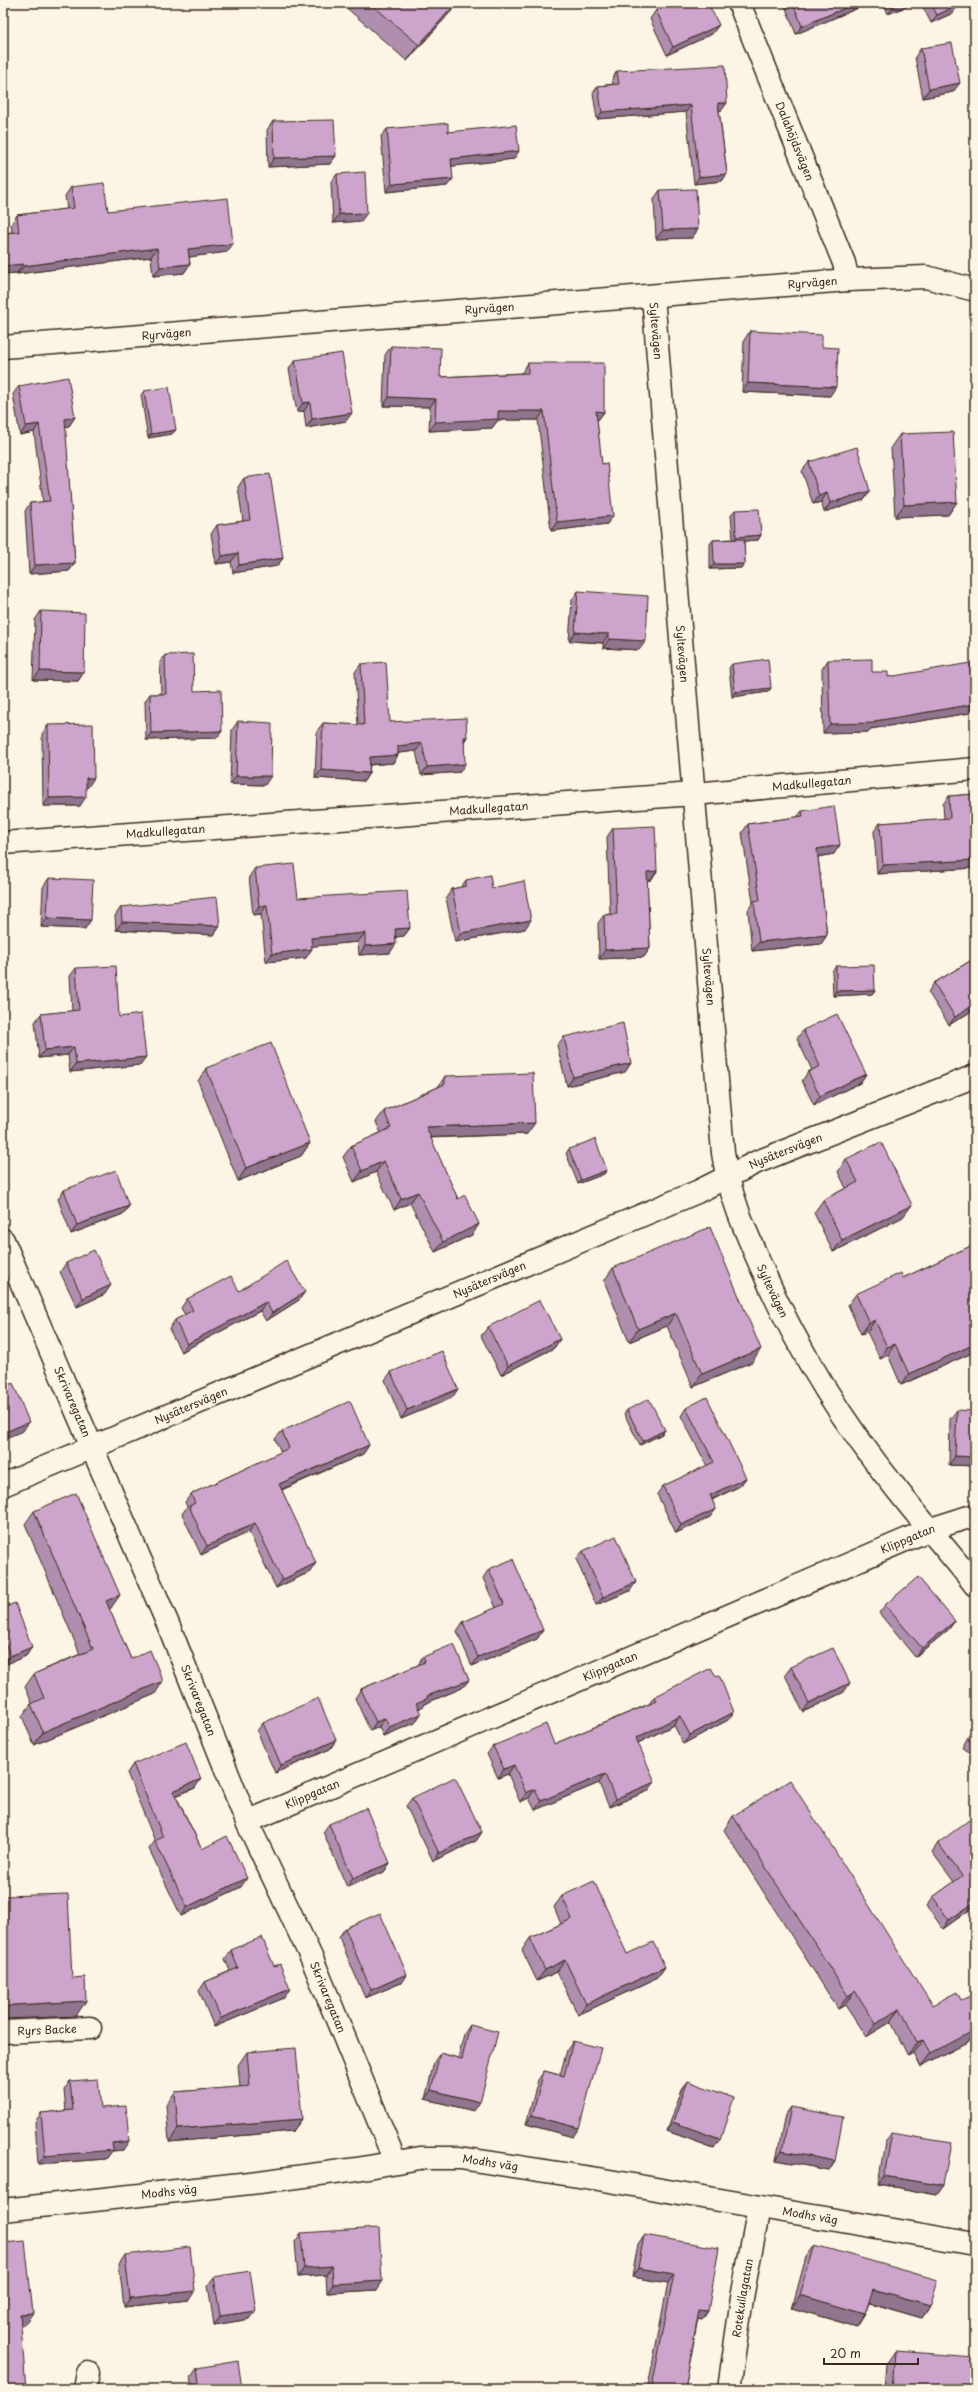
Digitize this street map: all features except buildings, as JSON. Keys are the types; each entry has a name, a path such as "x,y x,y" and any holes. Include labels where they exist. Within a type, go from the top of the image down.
{"street":[{"name":"Dalahöjdsvägen","path":"739,3 844,263 848,280"},
{"name":"Ryrvägen","path":"3,347 848,280 926,277 975,290"},
{"name":"Syltevägen","path":"653,296 722,1153 726,1176 735,1206 772,1293 814,1372 865,1447 898,1491 931,1529 975,1585"},
{"name":"Madkullegatan","path":"3,843 694,794 975,769"},
{"name":"Nysätersvägen","path":"3,1485 697,1192 726,1176 975,1076"},
{"name":"Skrivaregatan","path":"3,1240 170,1629 247,1822 313,1960 395,2161"},
{"name":"Klippgatan","path":"247,1822 931,1529 975,1516"},
{"name":"Ryrs Backe","path":"3,2032 90,2028"},
{"name":"Modhs väg","path":"3,2210 259,2182 357,2169 395,2161 420,2158 460,2158 975,2244"},
{"name":"Rotekullagatan","path":"729,2389 742,2298 759,2207"}]}
